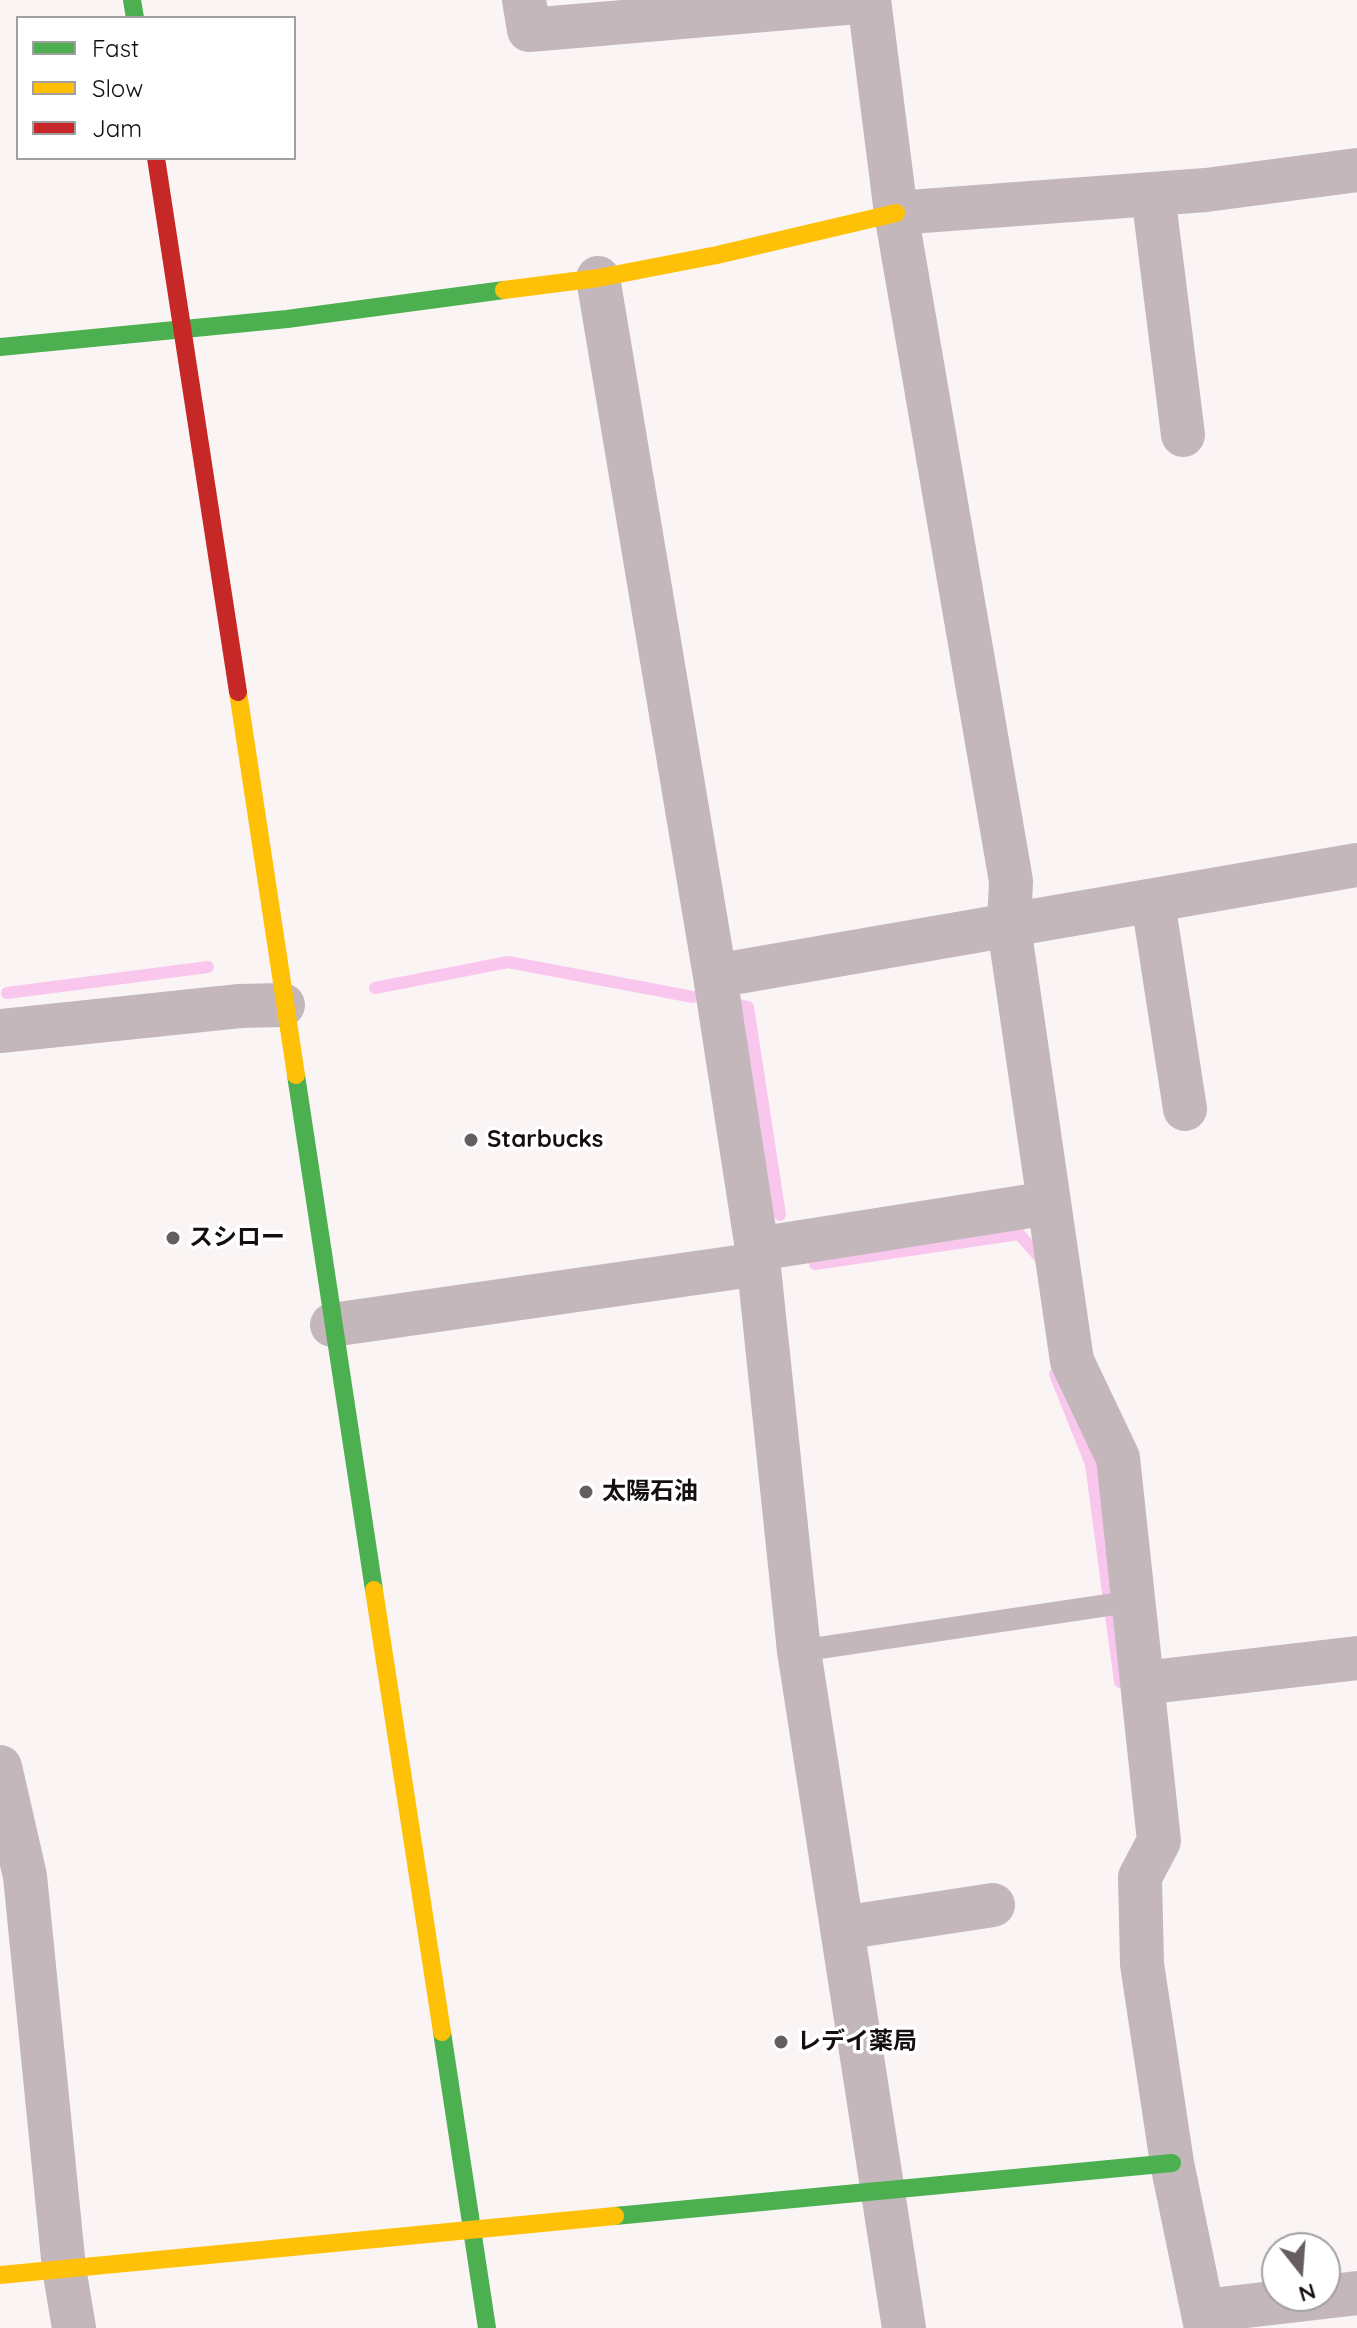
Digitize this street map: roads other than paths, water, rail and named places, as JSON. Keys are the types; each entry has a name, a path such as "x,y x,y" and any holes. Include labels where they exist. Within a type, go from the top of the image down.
{"street":[{"path":"524,0 529,30 869,1 896,213 1011,881 1009,927 1072,1361 1118,1458 1129,1602 1143,1683 1159,1841 1140,1877 1142,1964 1172,2163 1204,2319 1357,2293"},
{"path":"156,160 487,2328"},
{"path":"0,347 183,330 598,278 717,255 896,213 1153,194 1357,170"},
{"path":"1153,194 1183,435"},
{"path":"598,278 715,976 758,1256 799,1651 904,2328"},
{"path":"715,976 1357,865"},
{"path":"1153,902 1185,1109"},
{"path":"0,1031 240,1006 283,1005"},
{"path":"332,1325 758,1256 1049,1203"},
{"path":"1143,1683 1357,1658"},
{"path":"0,1767 74,2328"},
{"path":"842,1928 993,1905"},
{"path":"0,2275 472,2231 882,2188 1172,2163"}],"lane":[{"path":"799,1651 1129,1602"}],"waterway":[{"path":"375,988 508,962 693,997"},
{"path":"7,993 208,967"},
{"path":"735,1004 748,1007 780,1215"},
{"path":"815,1264 1019,1234 1042,1260"},
{"path":"1055,1374 1091,1464 1120,1682"}],"place":[{"name":"Starbucks","path":"471,1140"},
{"name":"スシロー","path":"173,1238"},
{"name":"太陽石油","path":"586,1492"},
{"name":"レデイ薬局","path":"781,2042"}]}
